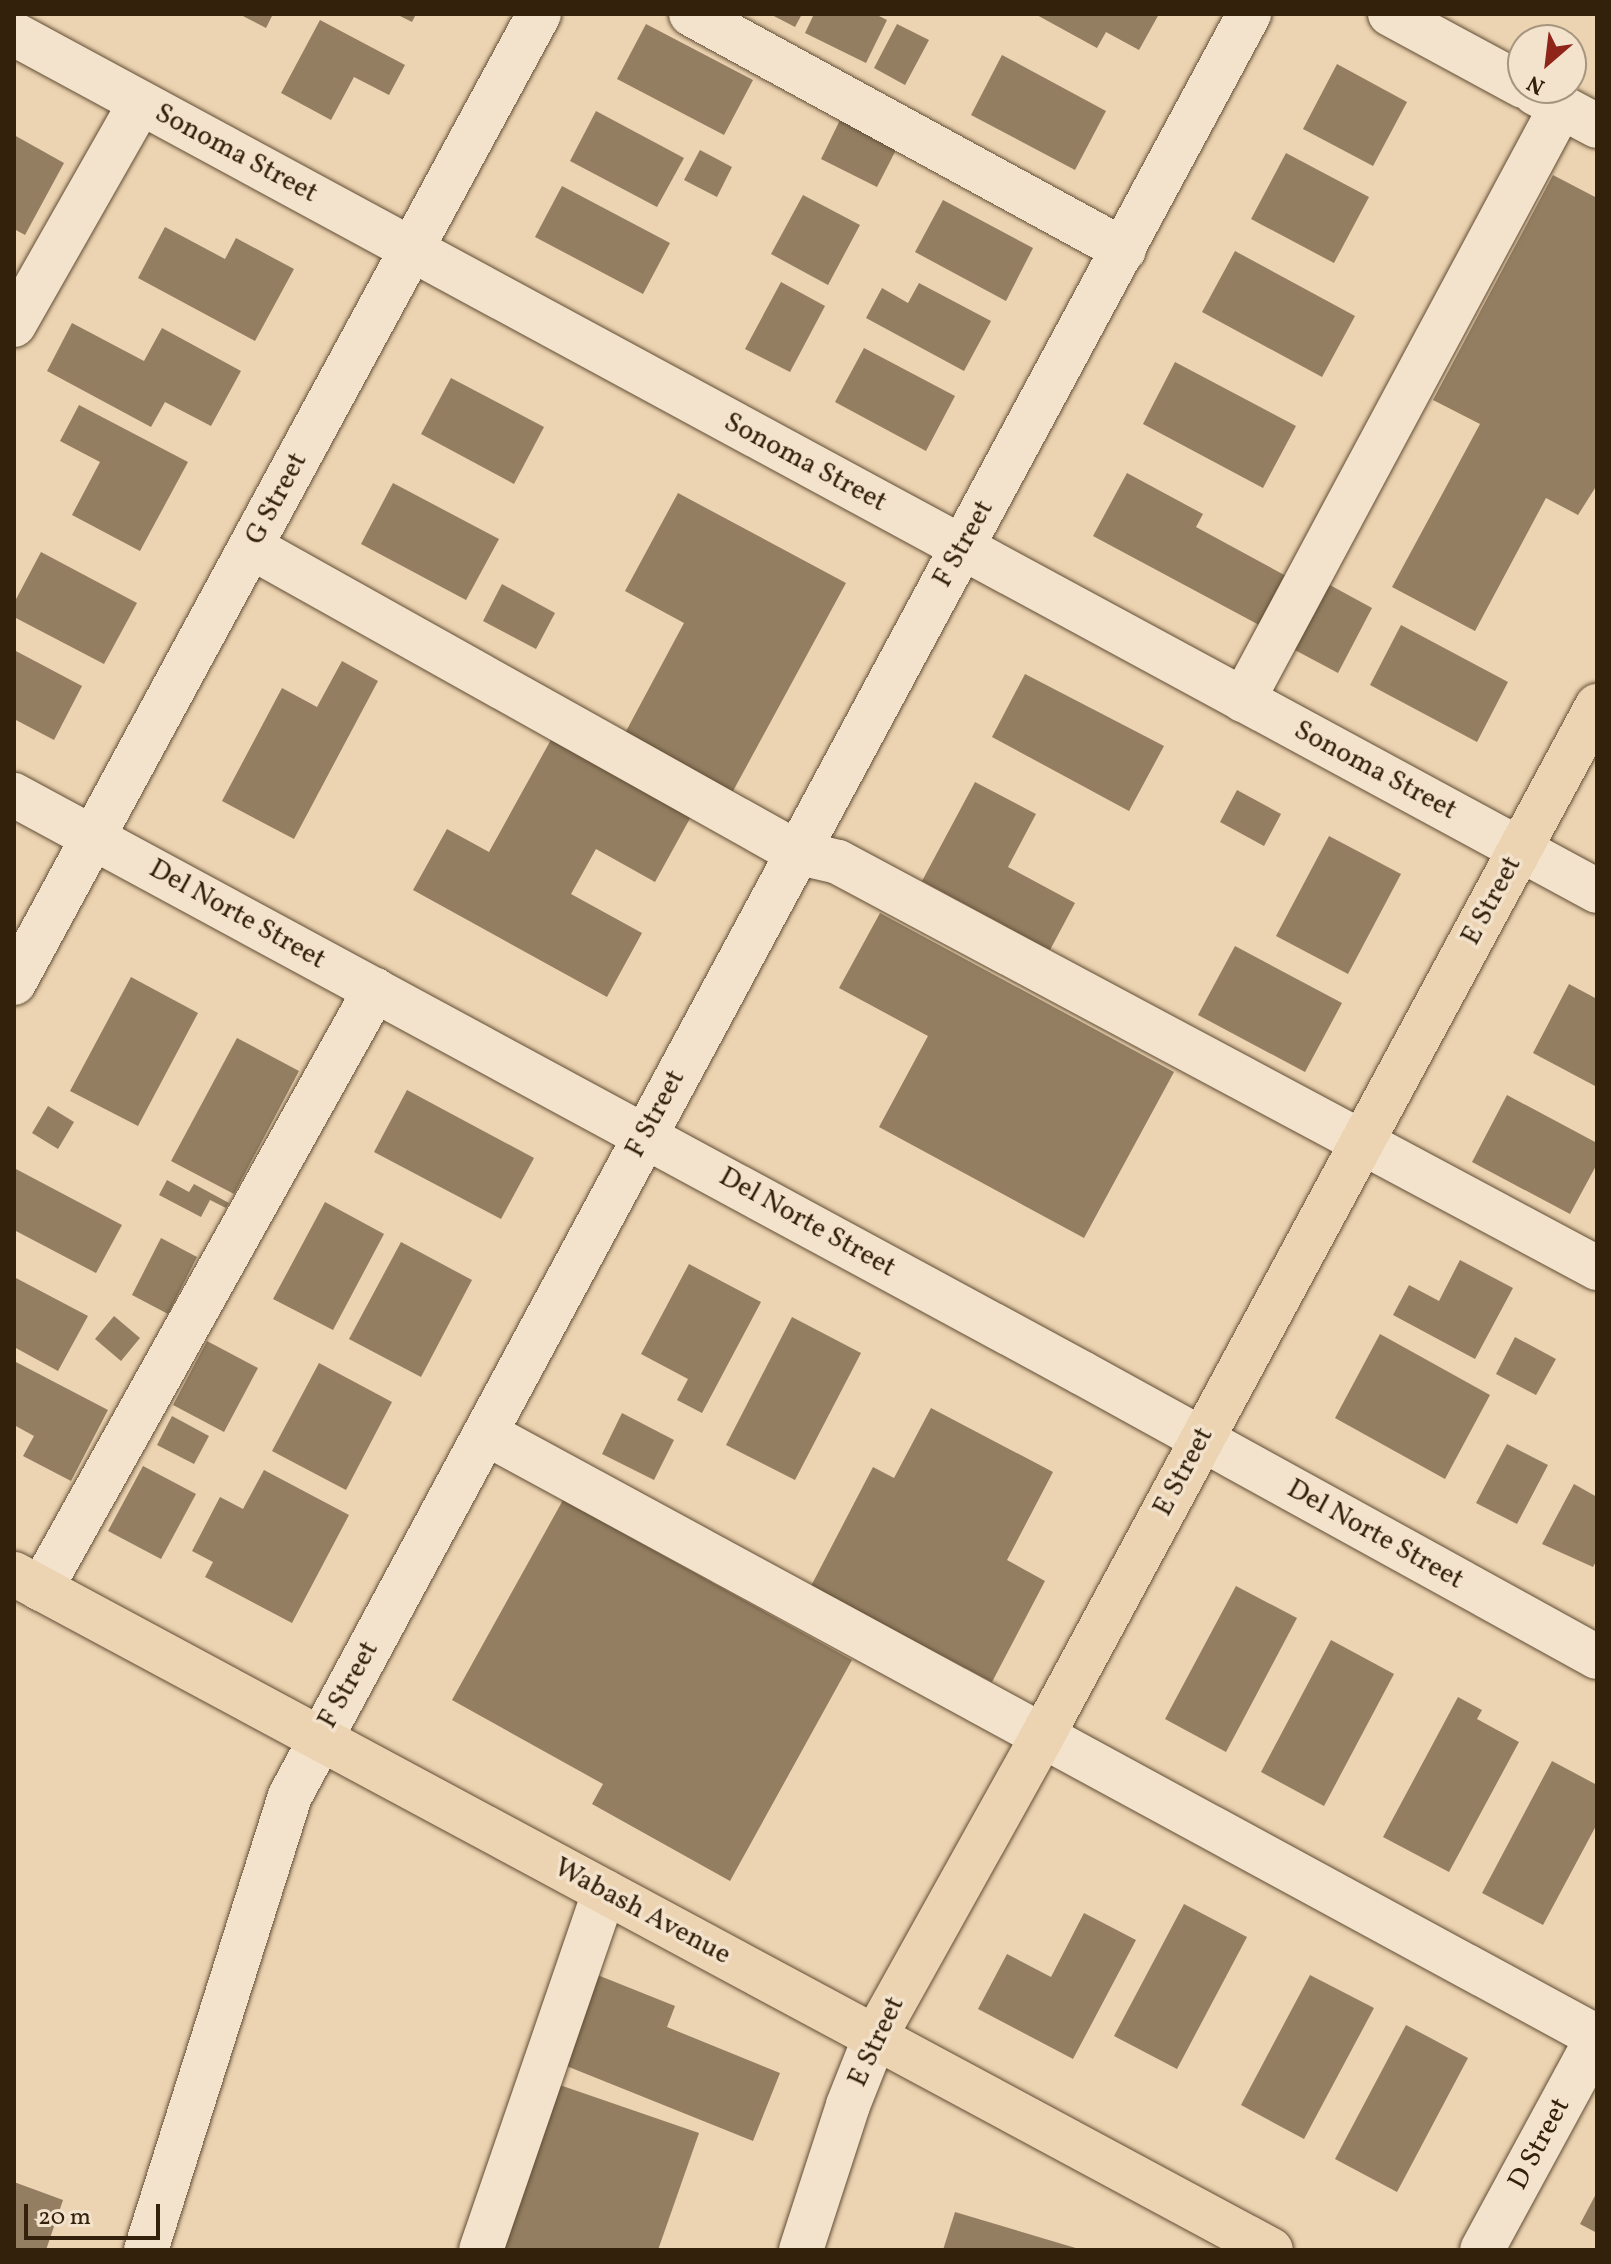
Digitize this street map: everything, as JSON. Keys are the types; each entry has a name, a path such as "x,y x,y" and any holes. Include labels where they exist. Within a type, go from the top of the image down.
{"main road":[{"name":"E Street","path":"875,2037 1043,1735 1597,706"},
{"name":"Wabash Avenue","path":"28,1582 1271,2250"}],"street":[{"name":"G Street","path":"14,983 539,14"},
{"path":"691,14 1124,250"},
{"name":"F Street","path":"150,2249 290,1796 1249,14"},
{"path":"1390,14 1507,78"},
{"name":"Sonoma Street","path":"14,34 1597,891"},
{"path":"14,325 140,103"},
{"path":"1243,700 1551,104"},
{"path":"251,547 796,852 838,862 1364,1140 1597,1268"},
{"name":"Del Norte Street","path":"14,795 644,1134 1597,1657"},
{"path":"28,1582 375,990"},
{"path":"487,1434 1597,2037"},
{"path":"481,2250 604,1892"},
{"name":"E Street","path":"801,2250 848,2105 875,2037"},
{"name":"D Street","path":"1482,2250 1597,2037"}],"building":[{"path":"239,14 273,14 266,28"},
{"path":"396,14 416,14 412,22"},
{"path":"770,14 802,14 795,27"},
{"path":"814,14 875,14 887,20 866,63 805,33"},
{"path":"1035,14 1159,14 1139,50 1106,32 1097,48"},
{"path":"320,20 405,65 389,95 354,77 331,120 281,93"},
{"path":"646,24 753,80 724,135 617,79"},
{"path":"897,24 929,40 905,85 874,68"},
{"path":"1002,55 1106,111 1075,170 971,115"},
{"path":"1337,64 1407,102 1373,166 1303,129"},
{"path":"596,111 684,158 657,207 570,161"},
{"path":"840,120 897,148 877,187 821,159"},
{"path":"14,135 64,163 25,235 14,229"},
{"path":"700,150 732,167 717,197 684,180"},
{"path":"1286,153 1369,197 1334,263 1251,219"},
{"path":"1553,175 1597,198 1597,485 1578,515 1546,498 1475,631 1392,587 1480,424 1433,400"},
{"path":"562,186 670,243 643,294 535,237"},
{"path":"803,195 860,225 828,285 771,254"},
{"path":"943,200 1033,248 1006,301 915,252"},
{"path":"165,227 225,259 236,238 294,269 255,341 138,278"},
{"path":"1235,251 1355,316 1322,377 1202,312"},
{"path":"781,282 825,306 790,372 745,349"},
{"path":"919,283 991,321 964,371 866,318 882,288 908,303"},
{"path":"72,323 144,361 162,328 241,371 211,426 165,402 151,427 47,371"},
{"path":"864,348 955,396 926,451 835,402"},
{"path":"1175,362 1296,426 1263,488 1143,424"},
{"path":"451,378 544,427 514,484 421,434"},
{"path":"79,405 188,462 140,551 72,515 100,462 60,441"},
{"path":"1127,473 1203,514 1196,527 1288,577 1261,626 1093,536"},
{"path":"393,483 499,539 466,600 361,544"},
{"path":"678,493 846,583 732,793 624,735 684,623 625,591"},
{"path":"41,552 137,603 104,664 14,617 14,603"},
{"path":"502,584 555,613 536,649 483,621"},
{"path":"1328,584 1372,608 1338,673 1293,649"},
{"path":"1401,625 1508,682 1477,742 1370,685"},
{"path":"14,650 82,686 54,740 14,719"},
{"path":"342,661 378,681 294,839 222,801 282,688 317,707"},
{"path":"1025,674 1164,746 1129,811 992,737"},
{"path":"553,736 693,813 655,882 596,849 571,894 642,933 607,997 413,890 447,829 489,852"},
{"path":"975,782 1036,814 1008,867 1075,903 1050,950 922,881"},
{"path":"1237,790 1281,814 1264,846 1220,822"},
{"path":"1329,836 1401,874 1348,974 1276,936"},
{"path":"880,913 1174,1072 1084,1238 879,1127 928,1036 839,988"},
{"path":"1235,946 1342,1003 1305,1072 1198,1015"},
{"path":"131,977 198,1013 138,1126 70,1091"},
{"path":"1569,984 1597,999 1597,1087 1533,1053"},
{"path":"237,1038 299,1071 234,1194 171,1161"},
{"path":"407,1090 534,1158 501,1219 374,1152"},
{"path":"1507,1095 1597,1143 1597,1164 1570,1214 1472,1162"},
{"path":"48,1106 74,1122 58,1149 32,1133"},
{"path":"14,1168 122,1225 96,1273 14,1230"},
{"path":"167,1180 189,1192 194,1184 229,1203 226,1208 210,1200 201,1217 159,1195"},
{"path":"325,1202 384,1234 333,1330 273,1299"},
{"path":"161,1238 197,1257 168,1314 132,1295"},
{"path":"401,1242 472,1280 421,1377 349,1339"},
{"path":"1460,1260 1513,1288 1475,1359 1393,1315 1409,1285 1439,1301"},
{"path":"689,1264 761,1302 702,1413 677,1400 688,1379 641,1354"},
{"path":"14,1277 88,1316 58,1371 14,1347"},
{"path":"114,1316 140,1338 121,1361 95,1339"},
{"path":"792,1317 861,1353 795,1480 726,1445"},
{"path":"1380,1334 1490,1395 1445,1479 1335,1418"},
{"path":"1515,1337 1556,1359 1536,1395 1496,1374"},
{"path":"207,1341 258,1368 224,1432 173,1405"},
{"path":"14,1361 108,1410 71,1481 23,1456 34,1436 14,1425"},
{"path":"319,1363 392,1402 346,1490 272,1451"},
{"path":"931,1408 1053,1472 1007,1560 1045,1581 992,1682 811,1586 873,1467 894,1478"},
{"path":"622,1413 674,1440 654,1480 602,1454"},
{"path":"172,1416 209,1436 194,1464 157,1445"},
{"path":"1507,1444 1548,1465 1517,1524 1476,1503"},
{"path":"143,1466 196,1494 161,1559 108,1531"},
{"path":"264,1470 349,1515 292,1623 205,1577 213,1562 192,1551 220,1497 243,1509"},
{"path":"1574,1484 1597,1497 1597,1560 1593,1567 1542,1544"},
{"path":"563,1500 852,1660 730,1881 592,1804 603,1784 452,1700"},
{"path":"1236,1586 1297,1618 1226,1752 1165,1719"},
{"path":"1331,1640 1394,1674 1324,1806 1261,1772"},
{"path":"1458,1697 1482,1710 1477,1719 1519,1742 1449,1872 1383,1837"},
{"path":"1552,1761 1597,1785 1597,1824 1543,1925 1482,1893"},
{"path":"1184,1904 1247,1937 1177,2069 1114,2036"},
{"path":"1084,1913 1136,1940 1073,2059 978,2009 1007,1954 1051,1977"},
{"path":"590,1972 675,2006 667,2027 780,2073 753,2141 554,2061"},
{"path":"1310,1975 1374,2008 1304,2139 1241,2105"},
{"path":"1406,2025 1468,2058 1397,2192 1335,2159"},
{"path":"551,2082 699,2133 658,2250 492,2250"},
{"path":"14,2182 63,2200 46,2250 14,2250"},
{"path":"1597,2192 1597,2233 1580,2224"},
{"path":"955,2212 1079,2249 1079,2250 943,2250"}]}
